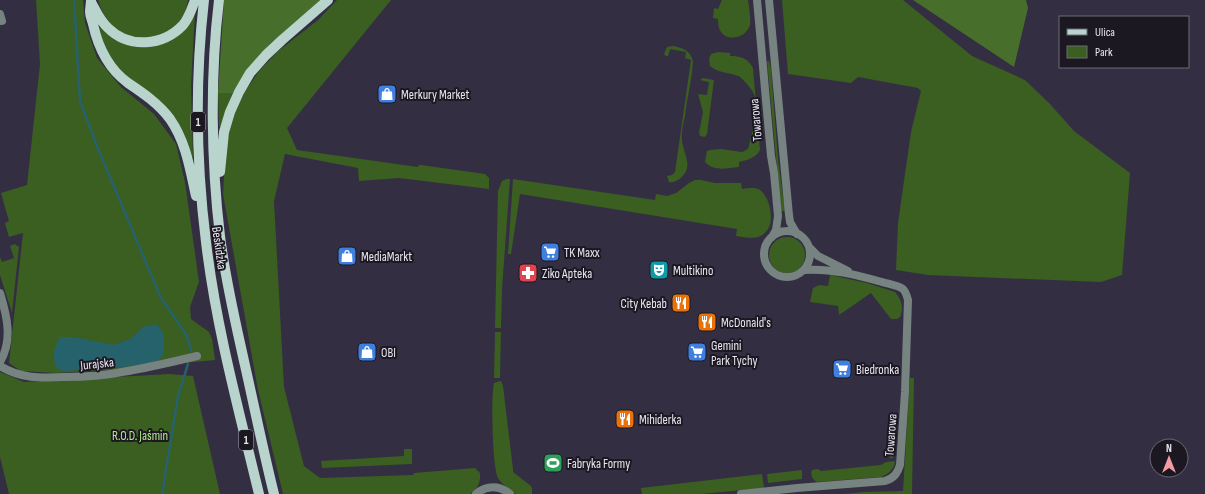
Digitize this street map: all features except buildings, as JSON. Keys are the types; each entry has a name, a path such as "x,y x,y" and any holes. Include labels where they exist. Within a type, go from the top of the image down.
{"main road":[{"path":"91,1 102,23 113,33 126,40 143,43 158,41 171,35 184,24 196,0"},
{"name":"Beskidzka","path":"204,0 200,50 198,112 200,188 206,243 221,331 258,494"},
{"name":"Beskidzka","path":"219,0 215,43 213,108 216,193 220,236 234,316 274,494"},
{"path":"216,193 224,132 230,112 250,73 266,55 328,0"},
{"path":"91,1 90,12 96,38 107,59 122,78 155,103 164,112 180,137 189,163 206,243"},
{"path":"270,477 279,494"}],"street":[{"name":"Towarowa","path":"757,0 778,216 776,230 772,237"},
{"name":"Towarowa","path":"769,0 789,215 790,222 798,234"},
{"path":"787,231 798,234 807,242 810,248 810,261 804,270 795,276 790,277 778,275 768,266 765,256 766,246 772,237 781,232 787,231"},
{"name":"Towarowa","path":"810,248 818,256 856,275"},
{"name":"Towarowa","path":"741,494 885,481 892,478 897,473 900,465 905,392 907,295 903,289 896,286 856,275 815,269 804,270"},
{"path":"0,293 7,316 8,338 5,354 0,362"},
{"name":"Jurajska","path":"0,366 9,372 25,377 45,378 92,376 130,371 197,356"},
{"path":"476,494 486,488 494,487 502,488 510,494"}],"green space":[{"path":"36,0 83,0 85,23 97,58 121,87 154,114 176,144 185,182 199,282 190,307 191,319 209,332 212,339 215,360 110,370 55,373 21,371 9,363 23,233 9,237 5,223 9,221 1,193 27,185 40,64"},
{"path":"98,0 188,0 184,15 176,26 161,35 144,39 127,36 112,26 106,18"},
{"path":"224,0 323,0 271,43 250,66 233,93 218,93"},
{"path":"337,0 391,0 287,128 297,150 418,167 421,165 485,174 489,178 489,189 399,178 359,181 358,168 285,154 274,201 284,387 304,466 320,478 413,475 414,473 475,468 480,473 480,479 477,487 470,494 283,494 258,390 223,194 227,134 235,110 259,71 277,52 318,20"},
{"path":"722,0 748,0 750,25 748,30 740,36 725,36 719,28 718,19 713,18 714,8 718,9"},
{"path":"782,0 903,0 972,56 1025,80 1050,104 1074,131 1130,173 1122,275 1101,282 928,275 896,270 898,223 911,132 921,91 918,88 858,77 851,83 788,74"},
{"path":"913,0 1026,0 1028,8 1014,67"},
{"path":"195,12 191,85 193,157 191,157 187,144 114,62 108,53 98,27 115,40 135,47 157,46"},
{"path":"673,46 686,50 692,57 693,61 692,75 682,128 682,141 687,168 685,173 675,182 669,182 667,176 672,175 675,172 691,60 685,58 686,52 670,49 668,56 666,56 664,54 667,47"},
{"path":"718,52 730,53 730,56 743,58 749,62 753,68 760,150 754,157 739,162 739,167 717,168 705,162 707,151 710,150 721,149 742,152 748,149 754,122 755,99 749,86 739,76 720,71 710,66 709,59 711,54"},
{"path":"767,61 769,61 771,69 778,159 785,211 781,211"},
{"path":"703,78 714,80 707,134 705,137 700,136 699,133 703,112 698,94 707,95 709,82 700,80"},
{"path":"218,93 233,93 220,127 219,126"},
{"path":"510,179 502,289 501,328 495,328 498,191 502,181"},
{"path":"513,179 655,200 656,194 667,196 676,193 695,180 715,183 741,183 742,189 756,188 763,193 770,207 771,218 768,229 765,233 756,238 747,238 736,236 737,229 520,194 511,254 508,254"},
{"path":"787,237 800,242 805,255 800,268 787,273 774,268 769,255 774,242"},
{"path":"15,244 19,247 12,313 0,275 0,257 2,262 14,258 10,246"},
{"path":"830,275 867,283 895,292 902,304 900,317 897,319 891,319 871,293 839,315 838,306 810,302 813,288 819,285 828,286"},
{"path":"495,332 501,332 500,378 494,378"},
{"name":"R.O.D. Jaśmin","path":"0,372 24,382 169,374 193,376 220,494 9,494 0,457"},
{"path":"910,378 914,378 912,494 844,494 903,491"},
{"path":"501,381 503,386 513,472 531,486 532,494 516,494 499,480 496,471 493,446 493,390 494,383"},
{"path":"887,429 895,429 893,458 890,458"},
{"path":"404,449 412,449 412,464 322,468 321,461 404,456"},
{"path":"895,461 891,471 881,477 817,482 811,475 812,470 818,469 821,471 881,465 886,462"},
{"path":"802,470 802,479 768,483 767,474"},
{"path":"762,474 764,488 701,494 642,494 641,488"}],"shaded area":[{"path":"157,324 163,333 164,340 164,353 159,360 124,367 67,371 58,370 54,361 56,346 60,337 75,337 113,345 130,339 143,327"}],"waterway":[{"path":"74,0 80,101 98,149 161,298 186,334 191,351"},
{"path":"162,494 178,396 188,364"}],"place":[{"name":"Merkury Market","path":"387,94"},
{"name":"TK Maxx","path":"550,252"},
{"name":"MediaMarkt","path":"347,256"},
{"name":"Multikino","path":"659,270"},
{"name":"Ziko Apteka","path":"528,273"},
{"name":"City Kebab","path":"681,303"},
{"name":"McDonald's","path":"707,322"},
{"name":"OBI","path":"367,352"},
{"name":"Gemini Park Tychy","path":"697,352"},
{"name":"Biedronka","path":"842,369"},
{"name":"Mihiderka","path":"625,419"},
{"name":"Fabryka Formy","path":"553,463"}]}
